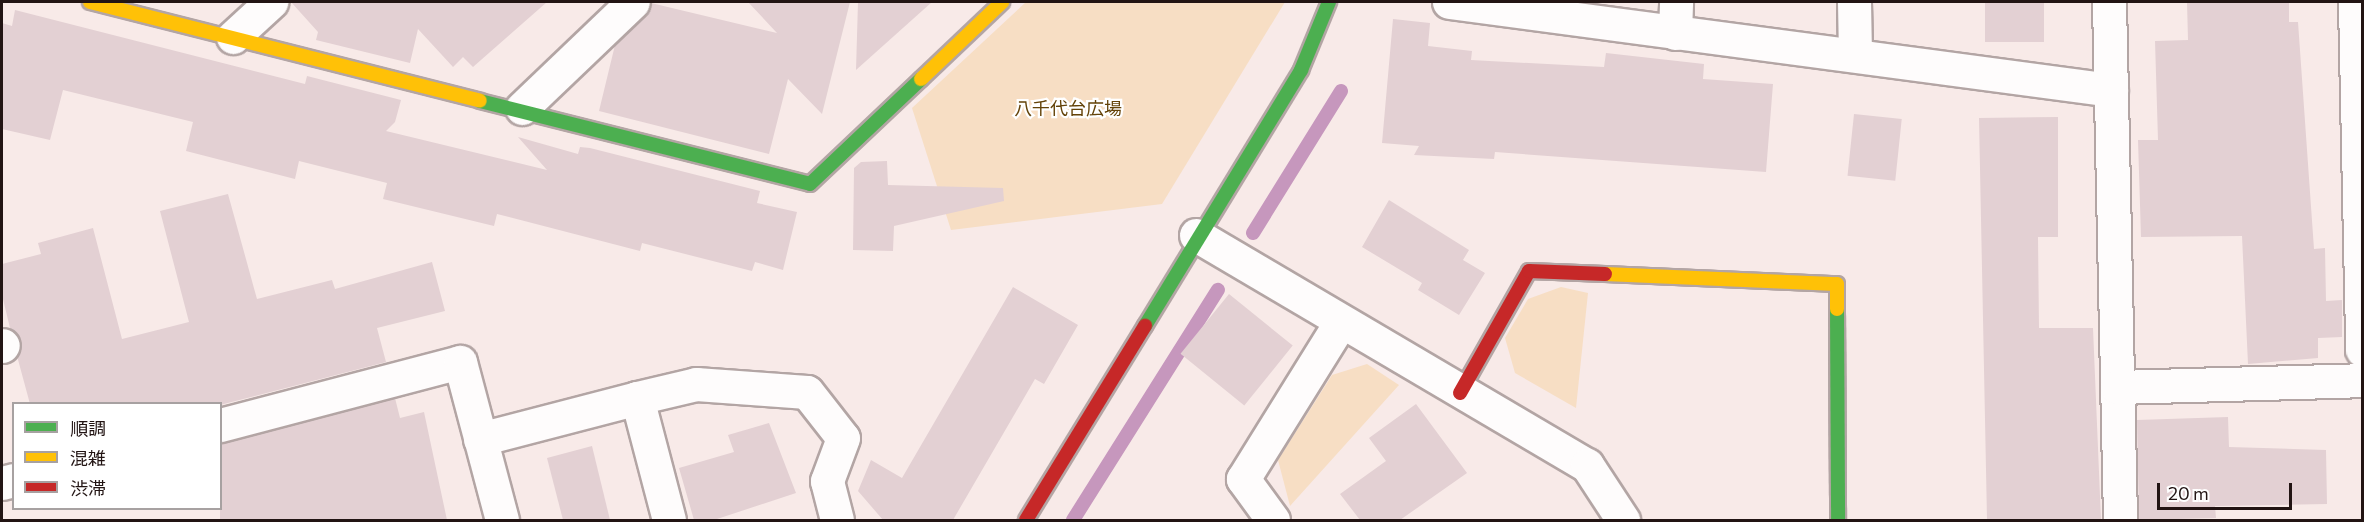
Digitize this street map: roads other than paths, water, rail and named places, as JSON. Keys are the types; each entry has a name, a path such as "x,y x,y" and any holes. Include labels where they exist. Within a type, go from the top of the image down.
{"street":[{"path":"90,2 522,108 810,183 1002,2"},
{"path":"233,37 271,2"},
{"path":"522,108 633,2"},
{"path":"1026,520 1196,236 1301,70 1329,2"},
{"path":"1449,2 1676,17 1856,55 2111,90"},
{"path":"1854,2 1856,55"},
{"path":"2109,2 2120,520"},
{"path":"2355,2 2362,350"},
{"path":"1196,236 1340,323 1587,465 1623,520"},
{"path":"1460,393 1529,271 1837,284 1838,520"},
{"path":"1273,520 1243,479 1340,323"},
{"path":"222,424 460,362 502,520"},
{"path":"2117,387 2362,380"},
{"path":"480,439 696,384 807,392 843,438 827,481 837,520"},
{"path":"637,398 669,520"}],"waterway":[{"path":"1253,233 1341,91"},
{"path":"1073,520 1218,290"}],"park label":[{"name":"八千代台広場","path":"1068,108"}]}
